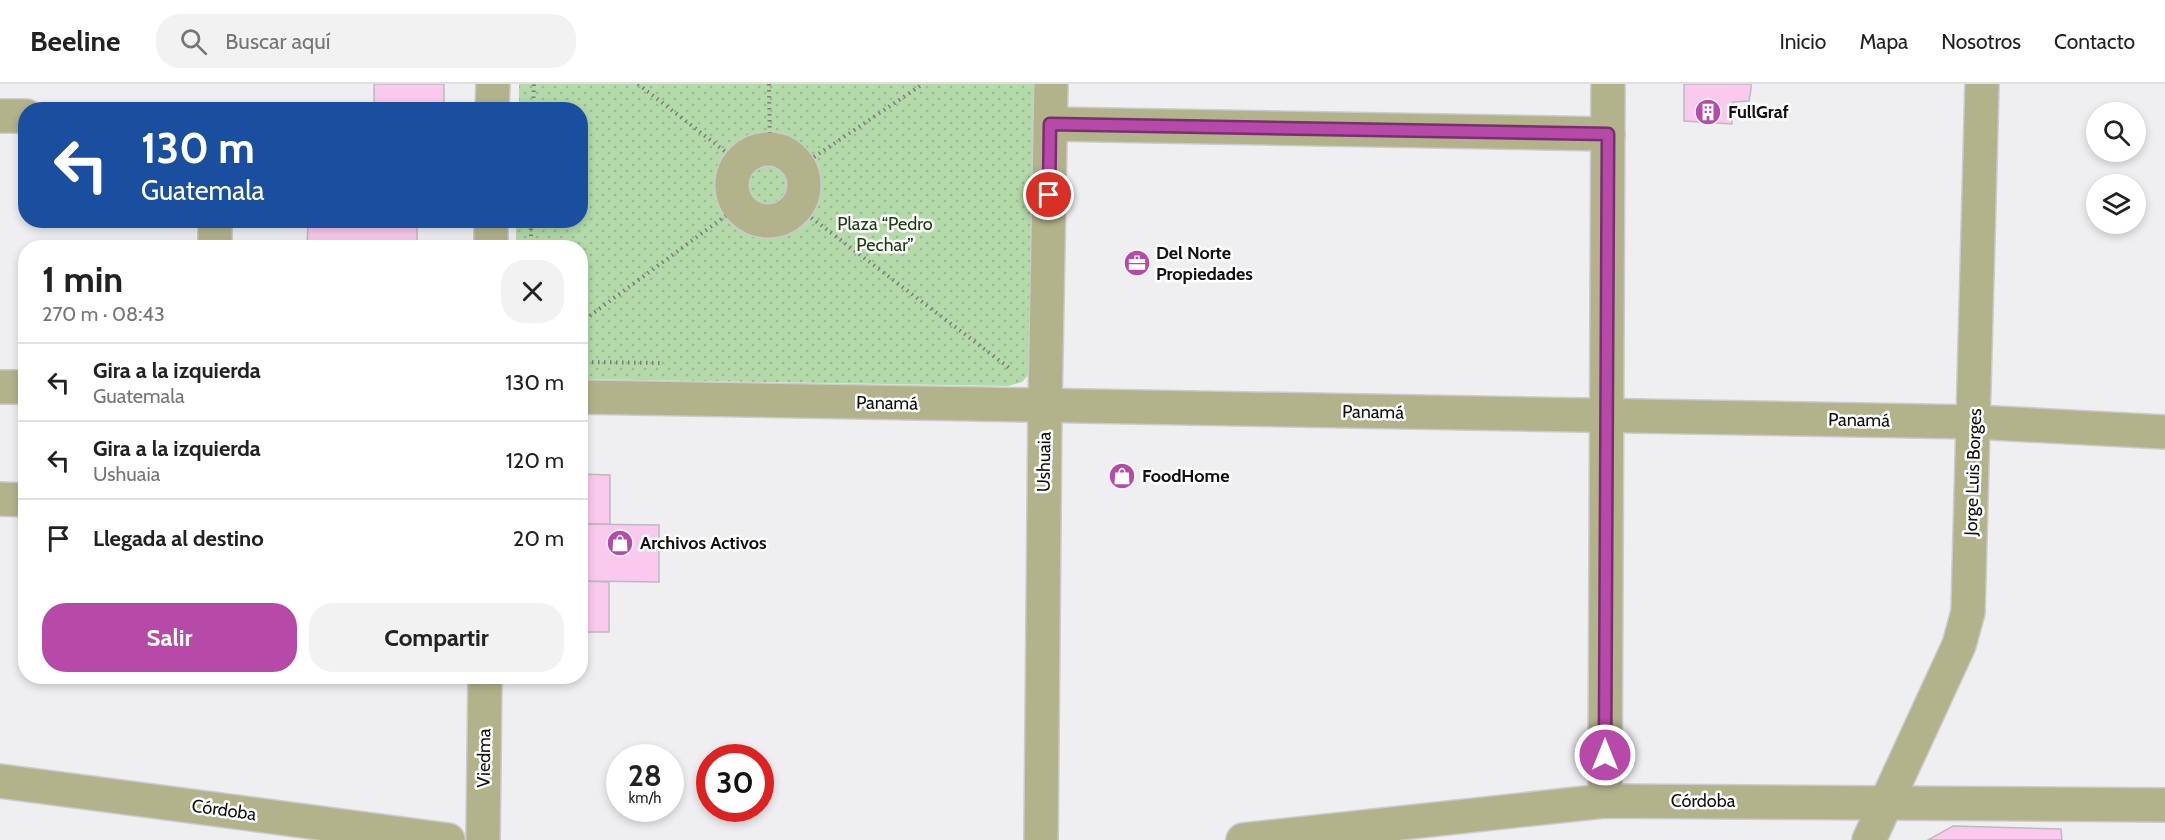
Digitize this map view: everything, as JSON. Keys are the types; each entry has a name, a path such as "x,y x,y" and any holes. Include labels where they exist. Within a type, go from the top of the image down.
{"street":[{"path":"492,102 493,84"},
{"name":"Ushuaia","path":"1041,840 1051,84"},
{"path":"1605,801 1608,84"},
{"name":"Jorge Luis Borges","path":"1869,840 1889,801 1959,645 1968,612 1982,84"},
{"path":"0,116 18,116"},
{"path":"1050,124 1608,134"},
{"path":"770,150 784,153 799,167 804,187 797,207 788,215 768,221 756,219 739,206 733,189 740,163 754,153 770,150"},
{"path":"0,387 18,387"},
{"name":"Panamá","path":"588,398 1974,422 2165,432"},
{"path":"0,499 18,500"},
{"name":"Viedma","path":"483,840 485,684"},
{"name":"Córdoba","path":"0,781 448,840"},
{"name":"Córdoba","path":"1243,840 1605,801 1889,801 2165,805"}],"path":[{"path":"533,102 534,84"},
{"path":"638,84 740,163"},
{"path":"769,84 770,150"},
{"path":"799,167 923,84"},
{"path":"588,317 739,206"},
{"path":"797,207 1011,370"},
{"path":"1011,370 1012,358"},
{"path":"588,362 664,363"},
{"path":"1000,370 1011,370"}],"green space":[{"name":"Plaza “Pedro Pechar”","path":"519,84 1039,84 1032,371 1022,382 1008,386 588,379 588,240 516,240 516,228 588,228 588,102 519,102"}],"building":[{"path":"374,84 444,84 444,102 374,102"},
{"name":"FullGraf","path":"1684,84 1751,84 1749,101 1733,102 1732,124 1684,121"},
{"path":"308,228 417,228 417,240 307,240"},
{"path":"588,474 610,475 610,524 588,524"},
{"name":"Archivos Activos","path":"588,524 659,525 659,582 588,581"},
{"path":"588,581 609,582 609,632 588,632"},
{"path":"1953,826 2061,829 2062,840 1928,840"}],"place":[{"name":"FullGraf","path":"1708,112"},
{"name":"Del Norte Propiedades","path":"1137,263"},
{"name":"FoodHome","path":"1122,476"},
{"name":"Archivos Activos","path":"620,543"}],"route":[{"path":"1049,195 1050,124 1608,134 1605,755"}]}
